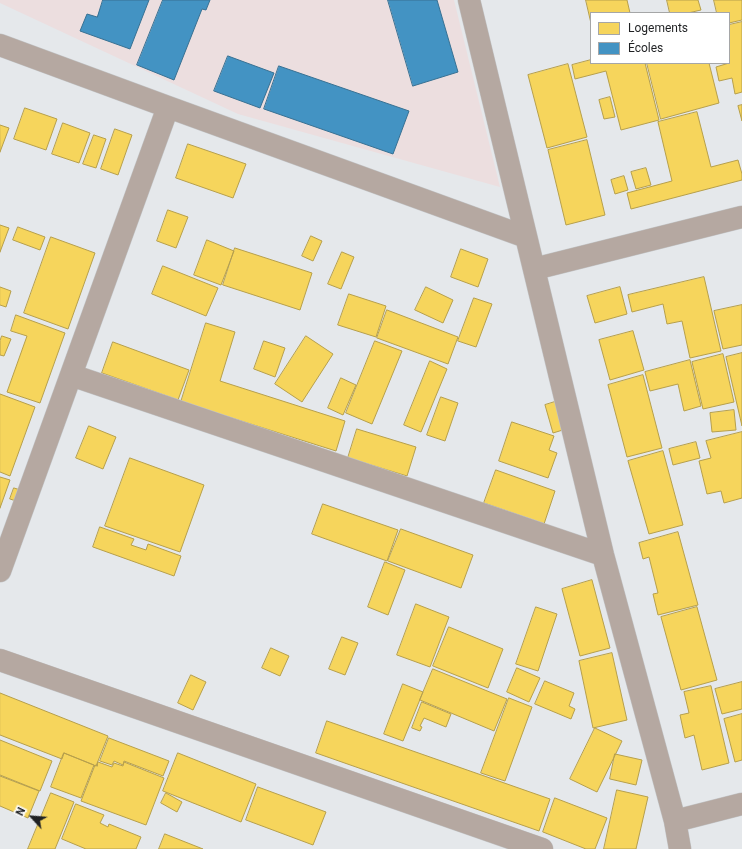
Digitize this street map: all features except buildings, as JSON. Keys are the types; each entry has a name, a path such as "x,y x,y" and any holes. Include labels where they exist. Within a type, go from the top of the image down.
{"street":[{"path":"469,0 603,555 675,821 680,849"},
{"path":"0,45 526,237"},
{"path":"0,571 168,107"},
{"path":"534,269 742,217"},
{"path":"71,375 603,555"},
{"path":"0,660 542,849"},
{"path":"675,821 742,804"}],"shaded area":[{"path":"0,0 454,0 500,187 238,114 0,3"}]}
